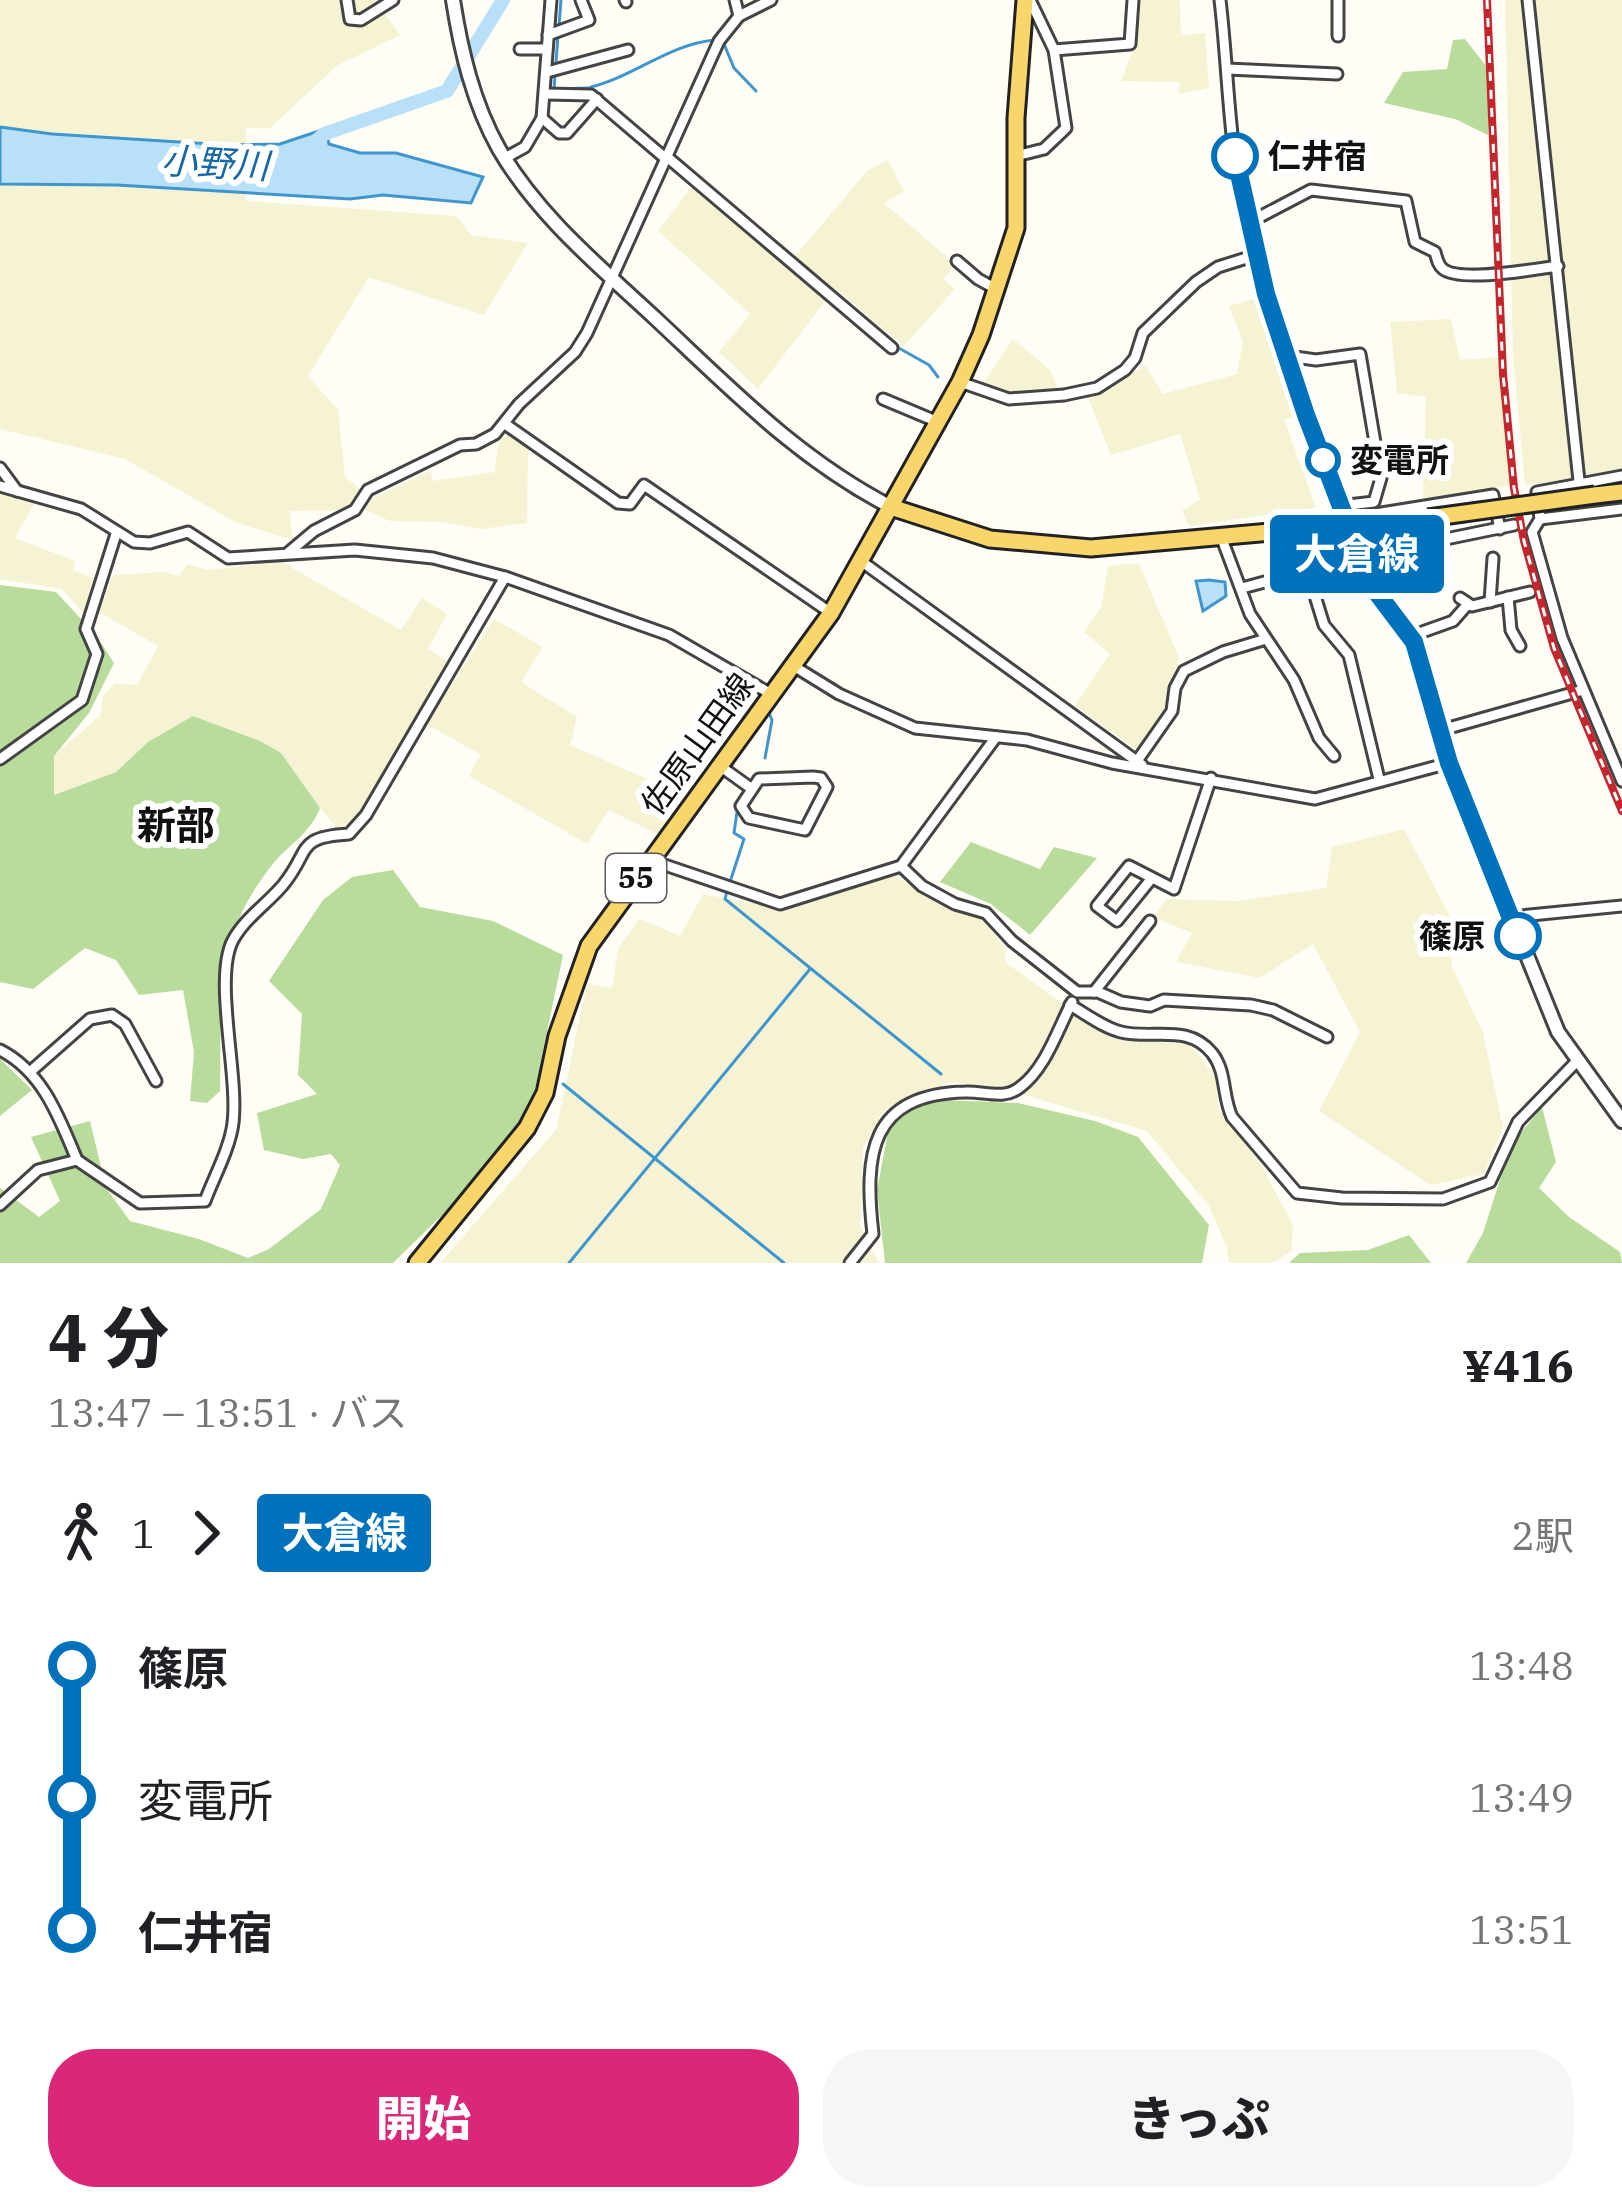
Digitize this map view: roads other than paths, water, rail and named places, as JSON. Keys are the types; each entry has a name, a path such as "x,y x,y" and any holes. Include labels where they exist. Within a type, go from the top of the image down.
{"main road":[{"name":"佐原山田線","path":"417,1263 538,1109 557,1036 589,946 831,613 960,382 1016,227 1027,0"},
{"path":"891,507 943,527 1046,547 1101,548 1350,527 1622,492"}],"street":[{"path":"346,0 350,19 361,20 378,5 393,0"},
{"path":"453,0 471,81 505,158 536,202 791,445 891,507"},
{"path":"505,158 526,147 542,118 551,0"},
{"path":"548,35 589,20 581,0"},
{"path":"735,0 740,16"},
{"path":"289,552 314,531 355,510 368,490 460,446 489,439 575,352 718,42 740,16 771,0"},
{"path":"1016,156 1040,152 1064,134 1054,50 1027,0"},
{"path":"1054,50 1130,44 1133,0"},
{"path":"1220,0 1237,175 1248,223 1288,356 1358,557 1371,585 1411,636 1449,763 1558,1032 1622,1121"},
{"path":"1338,0 1338,36"},
{"path":"1528,0 1579,481"},
{"path":"520,49 547,50"},
{"path":"548,72 628,50"},
{"path":"1227,69 1336,74"},
{"path":"546,94 591,95 892,348"},
{"path":"542,118 559,133 567,133 597,100"},
{"path":"1248,223 1311,190 1406,202 1415,242 1435,252 1445,270 1466,274 1558,266"},
{"path":"960,382 1009,400 1096,388 1125,370 1135,358 1143,333 1196,282 1219,267 1256,255"},
{"path":"957,261 997,289"},
{"path":"1288,356 1316,359 1360,354 1381,478 1374,502 1340,506"},
{"path":"883,399 938,422"},
{"path":"505,424 618,503 630,504 644,485 831,613"},
{"path":"0,468 17,491"},
{"path":"1622,476 1537,491 1540,520 1532,532 1539,566 1583,690 1622,781"},
{"path":"0,486 82,509 116,534 143,544 176,533 194,534 229,557 355,550 433,558 505,577 669,635 771,694"},
{"path":"1350,527 1369,515 1493,495 1500,529"},
{"path":"1540,520 1622,509"},
{"path":"1242,588 1358,557 1514,525"},
{"path":"0,759 86,695 97,654 86,629 116,534"},
{"path":"1222,539 1265,640 1294,680 1310,721 1334,756"},
{"path":"1490,602 1493,558"},
{"path":"861,561 1142,764"},
{"path":"1307,570 1322,622 1349,655 1379,779"},
{"path":"0,1050 31,1071 77,1160 140,1203 205,1201 233,1126 226,995 233,940 286,881 308,845 322,835 349,834 356,829 505,577"},
{"path":"1411,636 1453,621 1464,601 1472,606 1530,592"},
{"path":"1508,597 1511,630 1520,646"},
{"path":"1142,764 1172,711 1175,688 1184,671 1222,652 1265,640"},
{"path":"792,665 895,722 995,736 1315,799 1449,763"},
{"path":"1438,731 1583,690"},
{"path":"650,860 780,904 901,866 995,736"},
{"path":"720,766 752,789"},
{"path":"778,777 821,778 827,787 805,830 749,818 741,806 752,789 759,778 778,777"},
{"path":"1152,878 1117,921 1097,906 1129,866 1174,889 1211,778"},
{"path":"901,866 922,886 986,914 1077,992 1150,1006 1164,1000 1251,1005 1273,1010 1327,1037"},
{"path":"1510,917 1622,906"},
{"path":"1094,992 1150,921"},
{"path":"850,1263 873,1234 869,1171 874,1150 896,1111 910,1100 935,1095 1001,1096 1018,1090 1037,1069 1077,992"},
{"path":"1070,1005 1119,1032 1184,1034 1201,1043 1223,1073 1232,1117 1297,1193 1342,1198 1443,1199 1490,1182 1518,1122 1578,1060"},
{"path":"31,1071 90,1018 112,1015 125,1024 156,1081"},
{"path":"0,1204 38,1170 77,1160"}],"water":[{"path":"0,127 227,145 280,144 325,129 329,144 360,153 396,153 483,177 471,203 383,195 350,199 117,185 0,184"},
{"path":"1196,581 1225,582 1226,596 1203,611"}],"waterway":[{"name":"小野川","path":"313,144 324,134 447,91 503,0"},
{"path":"559,26 561,0"},
{"path":"558,35 554,89 589,88 596,93"},
{"path":"591,87 682,47 715,40"},
{"path":"724,44 734,68 756,91"},
{"path":"897,347 929,365 938,377"},
{"path":"765,758 772,720 769,713"},
{"path":"730,882 744,839 734,833 737,812"},
{"path":"727,891 725,899 941,1074"},
{"path":"569,1263 810,969"},
{"path":"563,1084 784,1263"}],"railway":[{"path":"1487,0 1503,374 1514,488 1554,648 1622,811"}],"place":[{"name":"仁井宿","path":"1235,156"},
{"name":"変電所","path":"1323,460"},
{"name":"篠原","path":"1518,936"}],"district":[{"name":"新部","path":"176,825"}]}
